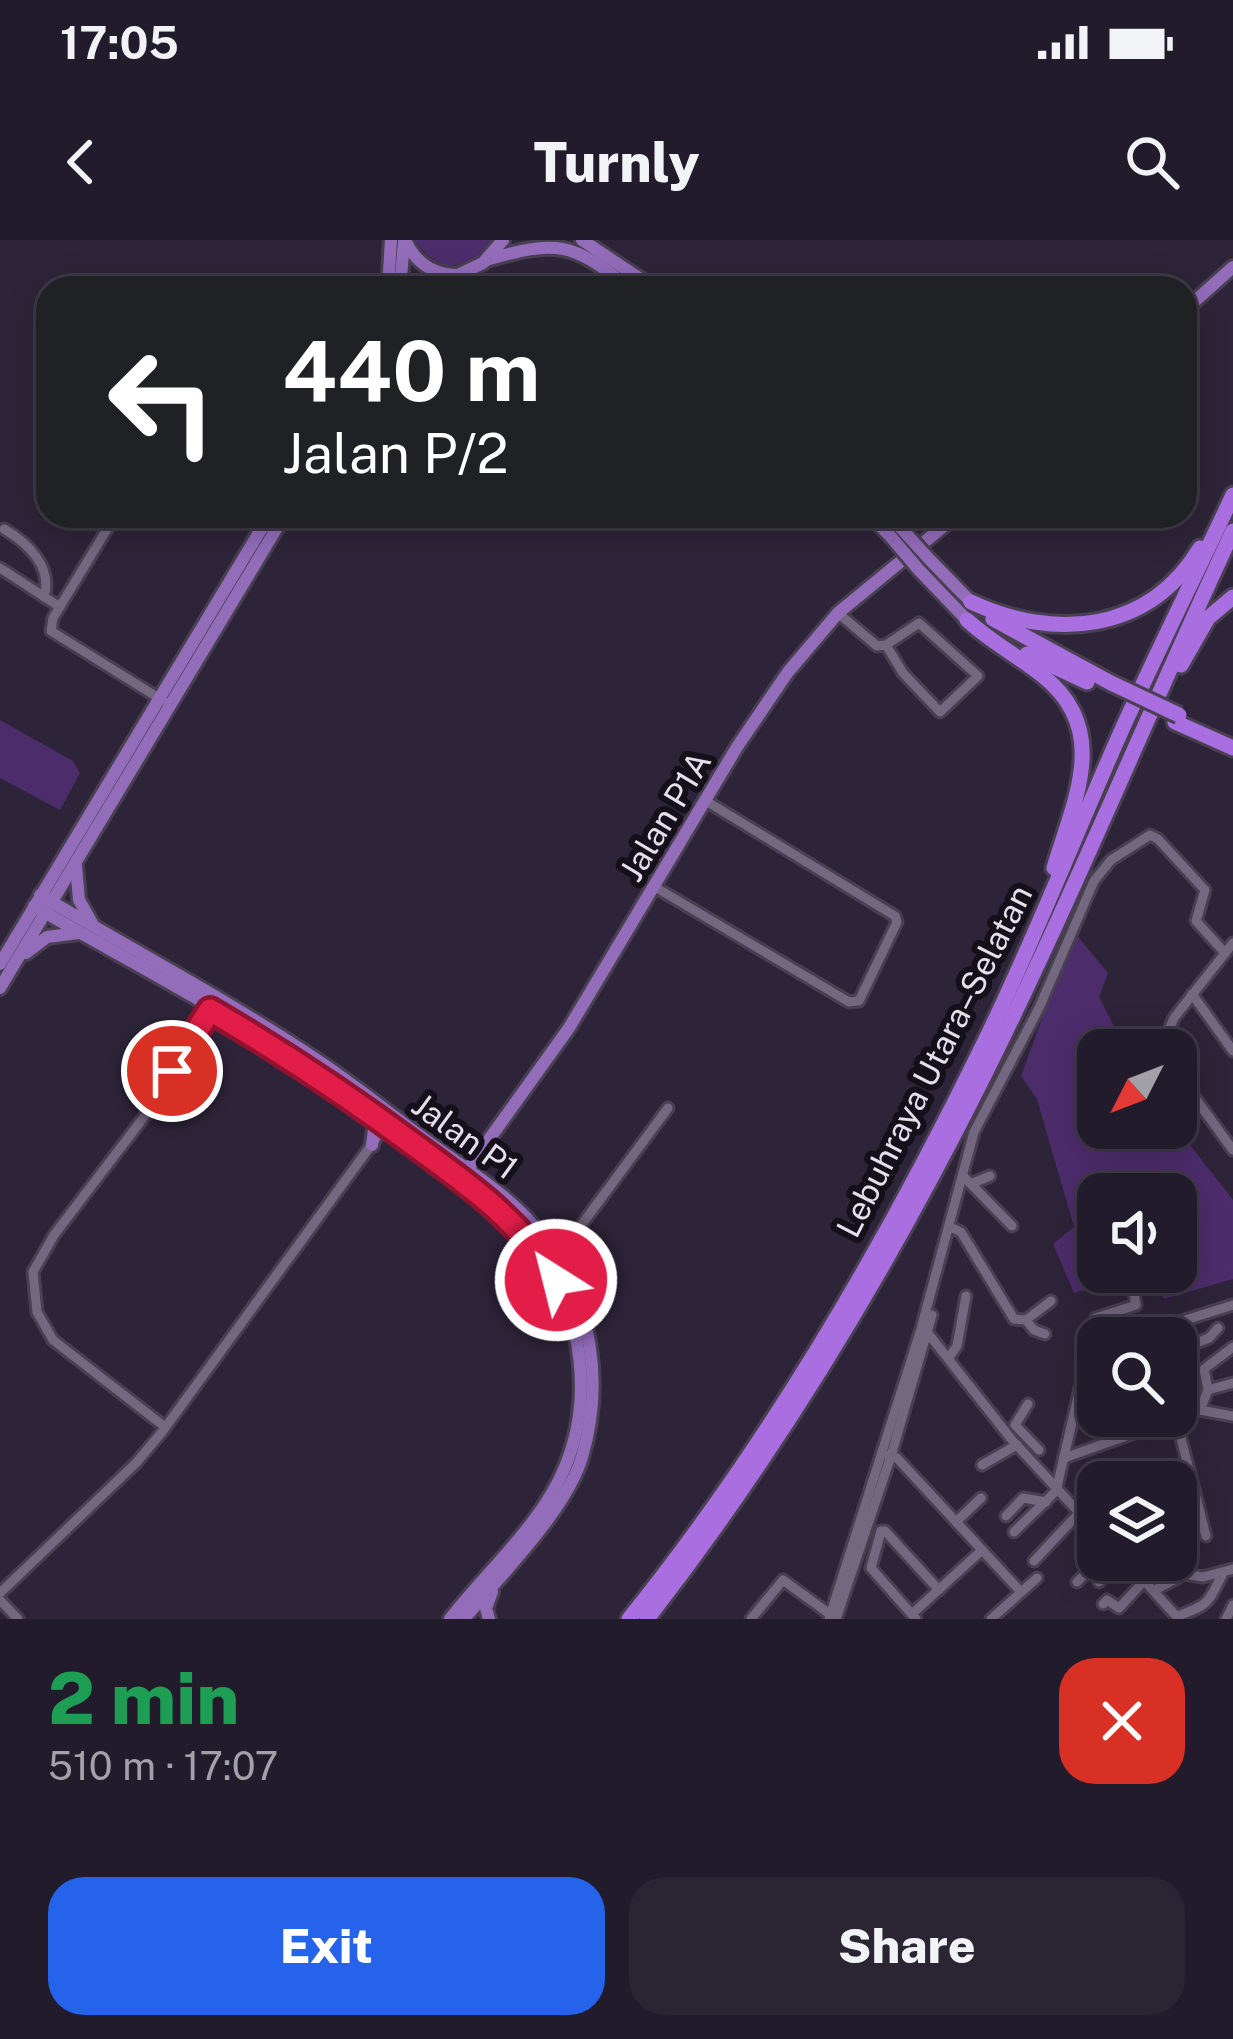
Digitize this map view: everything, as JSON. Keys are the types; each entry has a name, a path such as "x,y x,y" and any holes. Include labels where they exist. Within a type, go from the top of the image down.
{"highway":[{"path":"969,611 1040,624 1087,625 1126,614 1150,602 1181,574 1197,554 1233,483"},
{"name":"Lebuhraya Utara–Selatan","path":"629,1619 737,1471 834,1318 963,1087 1233,495"},
{"name":"Lebuhraya Utara–Selatan","path":"646,1619 755,1470 906,1224 992,1059 1233,532"},
{"path":"1161,690 1172,680 1208,618 1233,597"},
{"path":"969,611 1037,659 1177,718 1233,748"},
{"path":"969,611 990,641 1060,692 1074,712 1082,740 1080,779 1032,940"},
{"path":"1177,718 1233,737"}],"main road":[{"path":"389,276 392,240"},
{"path":"404,240 420,262 445,276"},
{"path":"401,276 404,240"},
{"path":"582,240 636,276"},
{"path":"463,276 502,247 531,241 562,244 613,276"},
{"path":"468,276 490,266 502,247"},
{"path":"1197,299 1233,267"},
{"path":"0,964 77,858 262,528"},
{"path":"0,988 43,904 276,528"},
{"path":"895,528 969,611"},
{"path":"894,563 930,528"},
{"name":"Jalan P1A","path":"464,1174 569,1028 762,708 838,613 940,528"},
{"path":"77,858 77,891 95,928"},
{"name":"Jalan P1","path":"43,904 95,928 370,1113 390,1120 399,1133 495,1190 552,1250 573,1286 588,1332 593,1370 589,1430 581,1462 563,1495 496,1580 487,1604 474,1614 450,1619"},
{"name":"Jalan P1","path":"43,904 80,933 321,1063 390,1120 448,1156 511,1220 556,1280 574,1329 580,1385 574,1440 555,1487 474,1614"},
{"path":"16,962 47,937 80,933"},
{"path":"370,1113 375,1127 372,1145"},
{"path":"372,1145 399,1133"},
{"path":"448,1156 468,1156 484,1146"},
{"path":"484,1146 484,1168 495,1190"}],"street":[{"path":"108,528 51,623 54,635 165,702"},
{"path":"4,529 32,550 48,580 44,597"},
{"path":"0,568 60,607"},
{"path":"838,613 877,646 919,622 978,676 940,712 903,673 886,645"},
{"path":"655,886 849,1002 860,1001 896,916 706,801"},
{"path":"751,1619 783,1580 833,1618 968,1180 974,1132 1039,1008 1094,881 1111,860 1150,835 1205,890 1196,920 1230,947 1168,1029"},
{"path":"1192,994 1229,1036 1233,1051"},
{"path":"165,1427 53,1340 37,1312 33,1272 54,1235 144,1117 213,1004"},
{"path":"1197,1101 1233,1150"},
{"path":"552,1250 574,1235 668,1108"},
{"path":"18,1619 0,1597 136,1463 390,1120"},
{"path":"968,1180 990,1176"},
{"path":"968,1180 1012,1226"},
{"path":"952,1226 961,1232 1014,1319 1026,1320 1052,1301"},
{"path":"1099,1317 1136,1305 1134,1294"},
{"path":"950,1356 957,1346 966,1296"},
{"path":"1195,1317 1233,1305"},
{"path":"1026,1320 1034,1330 1046,1334"},
{"path":"1197,1343 1218,1328"},
{"path":"924,1330 1077,1512"},
{"path":"1200,1410 1208,1390 1207,1364 1233,1347"},
{"path":"1208,1390 1233,1384"},
{"path":"1028,1404 1015,1425 1039,1450"},
{"path":"1197,1411 1233,1416"},
{"path":"1014,1532 1056,1490 1077,1412"},
{"path":"1064,1458 1111,1437"},
{"path":"1181,1437 1206,1536"},
{"path":"1030,1460 1048,1439"},
{"path":"982,1465 1017,1445"},
{"path":"887,1455 897,1458 1021,1592"},
{"path":"956,1522 981,1498"},
{"path":"1006,1516 1023,1498 1046,1502"},
{"path":"1034,1561 1077,1516"},
{"path":"939,1590 885,1531 878,1535 871,1568 914,1617 982,1550"},
{"path":"1155,1590 1185,1574 1203,1577 1228,1572"},
{"path":"1146,1581 1179,1617 1213,1599 1228,1572"},
{"path":"991,1619 1037,1578"},
{"path":"1102,1604 1107,1600 1119,1608 1144,1581"},
{"path":"1226,1619 1233,1605"}],"shaded area":[{"path":"415,240 495,240 475,259 454,266 434,260"},
{"path":"0,720 73,761 80,773 60,810 0,778"},
{"path":"1074,932 1108,973 1099,997 1115,1029 1077,1029 1077,1149 1193,1149 1233,1200 1233,1279 1197,1289 1197,1173 1077,1173 1074,1293 1053,1244 1074,1227 1037,1099 1021,1076"}],"route":[{"path":"172,1071 210,1010 315,1072 495,1204 530,1241 556,1280"}]}
